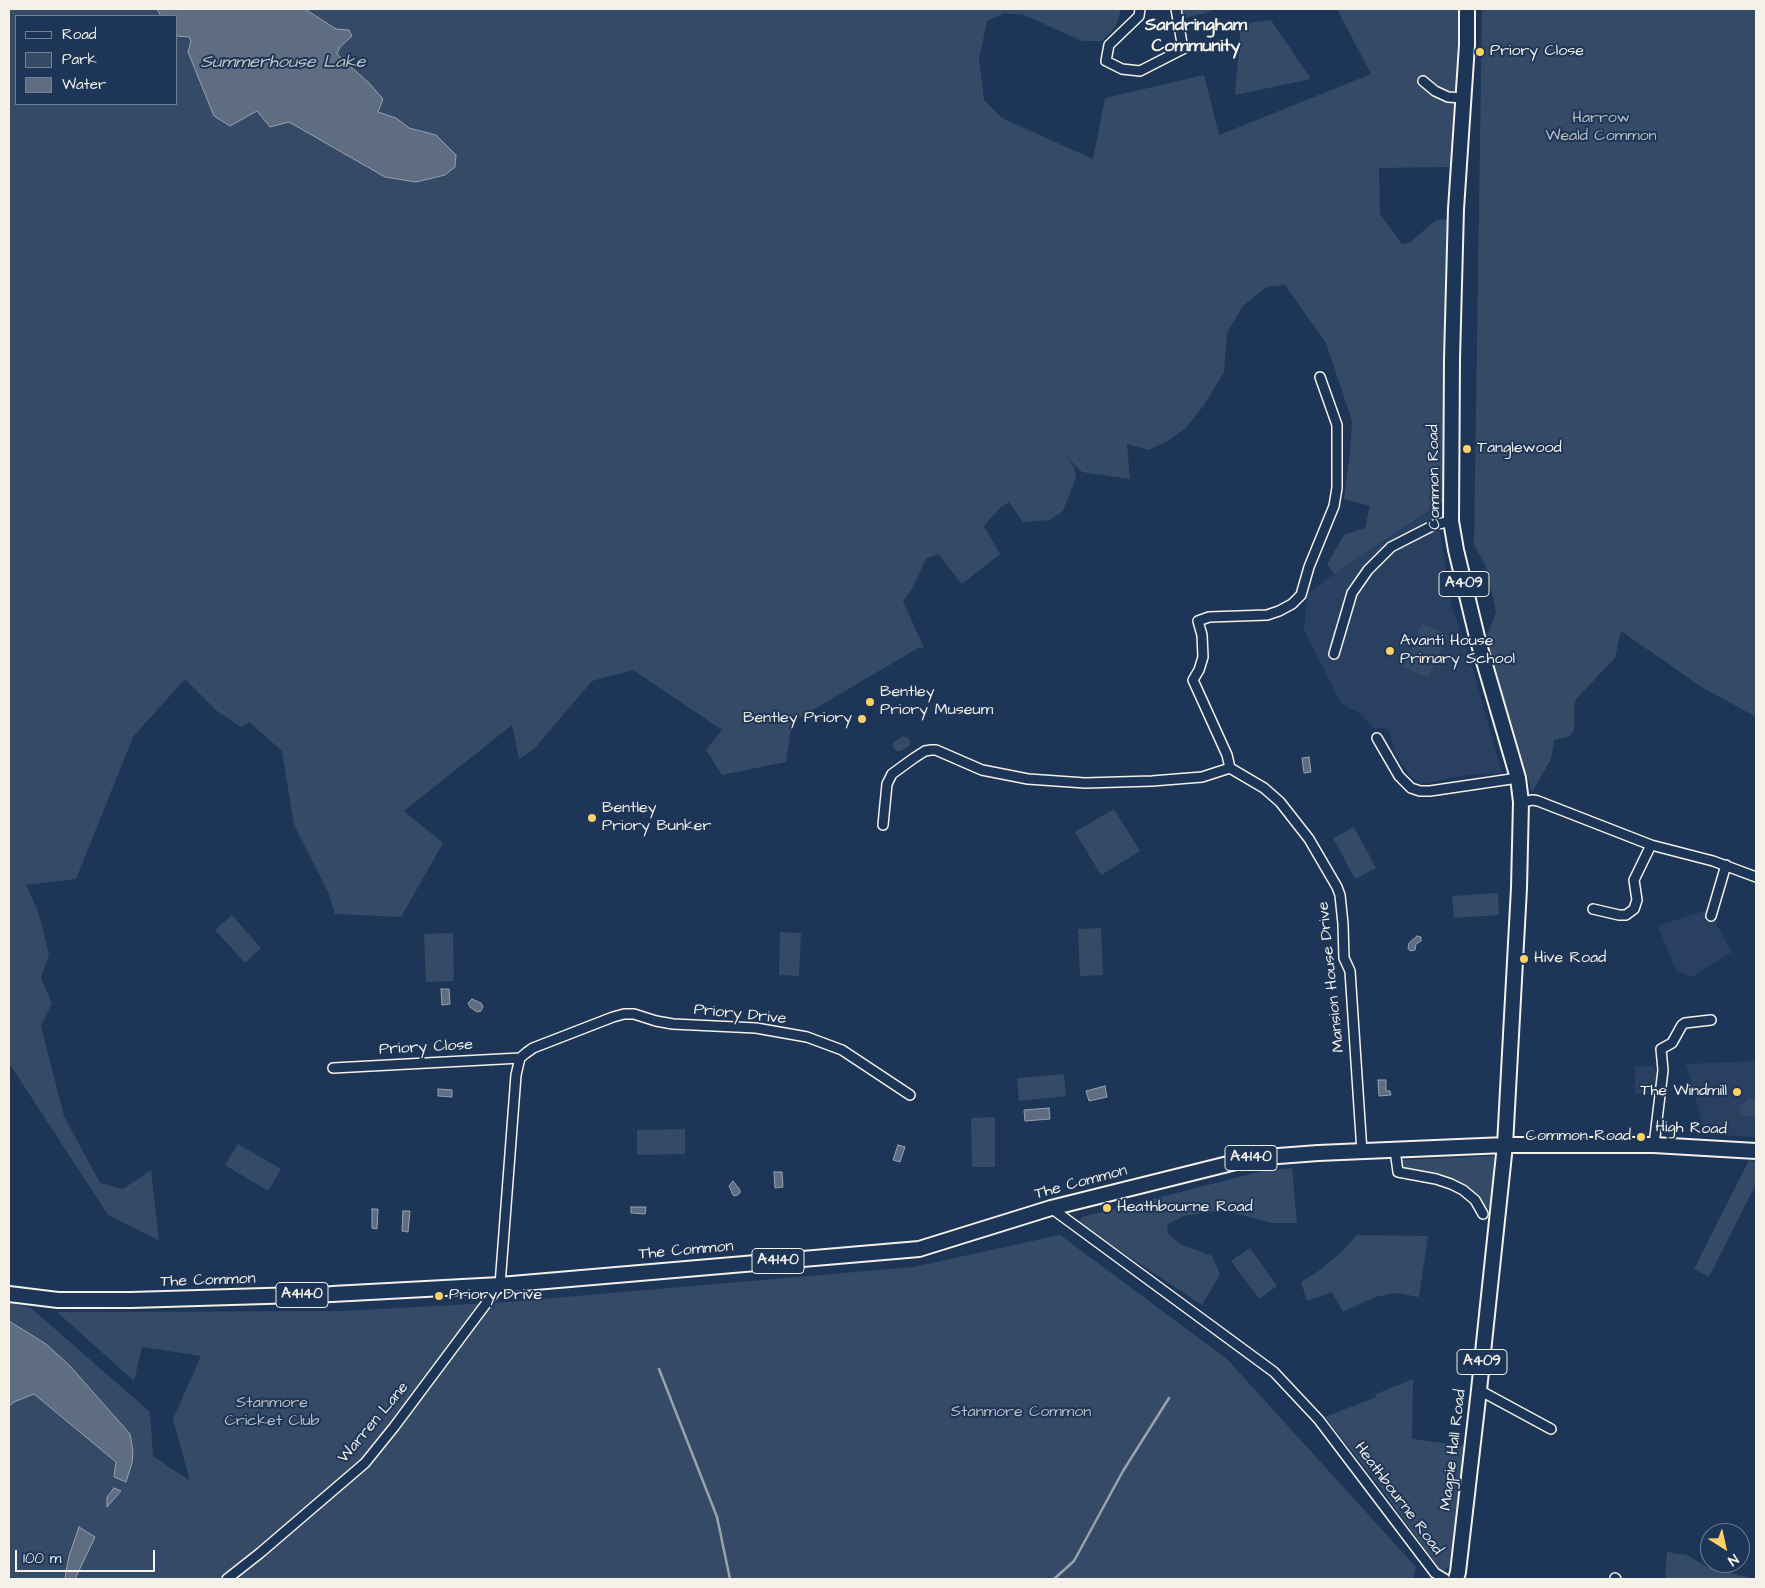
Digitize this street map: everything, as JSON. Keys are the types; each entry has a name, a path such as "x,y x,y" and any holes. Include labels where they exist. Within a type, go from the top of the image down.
{"main road":[{"name":"Common Road","path":"1467,9 1456,209 1452,359 1451,521 1478,641 1518,778 1521,802 1519,888 1505,1145"},
{"name":"High Road","path":"1505,1145 1654,1144 1756,1151"},
{"name":"The Common","path":"9,1294 58,1300 316,1295 500,1285 919,1249 1051,1208 1252,1158 1505,1145"},
{"name":"Magpie Hall Road","path":"1456,1579 1479,1390 1505,1145"}],"street":[{"path":"1140,9 1140,16 1109,46 1106,61 1122,69 1140,71 1183,49 1176,9"},
{"path":"1423,80 1435,91 1453,98 1463,98"},
{"path":"883,825 887,784 892,774 925,751 931,750 936,750 982,770 1028,779 1063,782 1105,783 1185,779 1213,775 1230,768 1228,755 1193,680 1199,670 1203,656 1202,635 1198,621 1209,617 1267,615 1292,604 1301,595 1309,567 1334,506 1337,488 1337,425 1320,377"},
{"path":"1334,654 1352,593 1368,570 1391,547 1434,525 1451,521"},
{"path":"1377,738 1399,776 1411,788 1420,791 1518,778"},
{"name":"Mansion House Drive","path":"1230,768 1264,788 1280,802 1314,846 1340,895 1344,958 1350,971 1362,1152"},
{"path":"1521,802 1538,801 1651,844 1726,865 1756,878"},
{"path":"1593,909 1619,915 1626,914 1634,909 1637,900 1634,880 1651,844"},
{"path":"1711,916 1726,865"},
{"name":"Priory Drive","path":"520,1058 533,1048 613,1017 634,1014 673,1024 756,1028 807,1037 842,1050 910,1096"},
{"path":"1654,1144 1663,1070 1661,1049 1674,1040 1685,1023 1711,1020"},
{"path":"500,1285 516,1074 520,1058"},
{"name":"Priory Close","path":"333,1068 520,1058"},
{"path":"1395,1150 1398,1172 1450,1184 1476,1200 1483,1214"},
{"name":"Heathbourne Road","path":"1051,1208 1274,1372 1319,1420 1435,1573 1445,1579"},
{"name":"Warren Lane","path":"227,1579 260,1554 365,1463 500,1285"},
{"path":"1479,1390 1551,1429"}],"shaded area":[{"name":"Avanti House Primary School","path":"1436,507 1452,607 1474,673 1502,773 1464,775 1421,783 1411,777 1399,760 1394,750 1390,732 1385,728 1373,728 1359,713 1341,703 1304,630 1307,594"},
{"path":"1707,910 1715,918 1716,924 1732,952 1692,977 1676,971 1658,926"},
{"path":"1754,1061 1756,1069 1756,1137 1705,1134 1686,1064"},
{"path":"1635,1067 1654,1067 1657,1074 1653,1094 1635,1093"}],"green space":[{"path":"9,9 157,9 160,15 15,15 15,105 178,105 178,36 189,37 191,41 188,52 214,116 230,126 257,111 303,128 436,135 409,128 396,118 378,112 369,83 337,54 340,47 336,29 305,9 1121,9 1116,26 1102,41 1082,41 1024,15 1004,13 987,21 979,60 984,100 1002,118 1093,159 1105,98 1204,75 1219,135 1371,74 1337,9 1465,9 1465,31 1455,114 1453,167 1379,168 1380,214 1402,244 1410,242 1435,221 1451,218 1446,325 1444,501 1334,574 1327,564 1344,535 1365,528 1370,506 1344,499 1352,421 1326,343 1285,285 1266,287 1243,306 1227,333 1224,372 1204,405 1186,428 1166,442 1148,450 1127,444 1130,479 1082,472 1066,456 1074,467 1076,478 1063,511 1050,520 1023,522 1009,502 1000,508 984,526 1000,554 962,584 938,554 926,559 912,589 903,601 924,648 918,648 794,721 786,762 722,775 706,750 722,730 633,670 592,681 534,749 519,759 512,725 404,811 443,843 401,917 335,914 328,892 294,825 282,751 249,722 241,727 218,712 185,679 133,737 76,879 26,885 38,911 49,954 41,978 52,1003 41,1026 64,1116 100,1183 123,1189 151,1170 159,1240 108,1215 9,1063"},
{"path":"1179,9 1212,9 1212,11 1182,19"},
{"name":"Harrow Weald Common","path":"1482,9 1756,9 1756,717 1700,686 1621,631 1615,658 1576,699 1574,730 1570,736 1554,740 1551,759 1532,792 1486,638 1496,612 1489,580 1491,577 1474,544"},
{"path":"1271,20 1311,79 1235,95 1241,24"},
{"path":"1422,624 1448,635 1428,678 1403,667"},
{"path":"903,736 910,740 910,745 901,751 896,751 893,743"},
{"path":"1114,809 1140,851 1101,875 1075,832"},
{"path":"1354,827 1376,868 1355,879 1333,838"},
{"path":"1498,893 1499,915 1454,918 1452,896"},
{"path":"232,915 261,948 245,963 215,930"},
{"path":"1101,928 1103,975 1080,976 1078,929"},
{"path":"780,932 801,933 799,976 779,975"},
{"path":"453,933 454,981 426,982 424,934"},
{"path":"1064,1074 1066,1096 1019,1101 1017,1078"},
{"path":"1751,1098 1752,1100 1756,1098 1756,1117 1741,1115 1739,1106 1744,1104 1746,1099"},
{"path":"995,1117 995,1167 972,1167 971,1118"},
{"path":"685,1129 685,1154 637,1155 637,1130"},
{"path":"238,1144 281,1169 268,1191 225,1165"},
{"path":"1494,1156 1493,1205 1490,1208 1486,1207 1473,1193 1406,1170 1400,1165 1399,1160"},
{"path":"1749,1160 1756,1162 1756,1184 1709,1277 1694,1269"},
{"path":"1292,1168 1297,1223 1272,1223 1223,1210 1184,1216 1168,1224 1167,1233 1180,1244 1212,1256 1220,1274 1202,1305 1083,1226 1079,1221 1082,1217 1263,1171"},
{"name":"Stanmore Common","path":"1060,1235 1227,1359 1416,1567 1413,1579 9,1579 9,1406 34,1394 117,1462 133,1451 130,1434 46,1344 9,1321 9,1303 31,1308 150,1412 153,1456 190,1481 173,1419 201,1356 142,1347 134,1381 57,1312 343,1311 507,1302 913,1267"},
{"path":"1357,1235 1428,1236 1419,1297 1395,1293 1375,1297 1343,1312 1332,1292 1307,1301 1301,1282 1320,1270"},
{"path":"1250,1248 1277,1286 1259,1299 1231,1261"},
{"path":"1413,1379 1412,1439 1464,1446 1450,1564 1445,1571 1439,1569 1375,1480 1325,1417 1376,1397 1376,1394"},
{"path":"1667,1552 1687,1555 1700,1563 1700,1573 1730,1573 1756,1579 1665,1579"}],"water":[{"name":"Summerhouse Lake","path":"157,9 305,9 336,29 349,30 352,36 340,47 337,54 369,83 383,99 378,112 396,118 409,128 436,135 456,155 455,167 445,175 416,182 385,177 289,122 270,127 257,111 230,126 214,116 188,52 191,41 189,37 178,36 178,15 160,15"},
{"path":"1309,757 1311,772 1304,773 1302,758"},
{"path":"1417,936 1421,937 1421,941 1416,944 1415,950 1410,951 1408,948 1409,943"},
{"path":"441,989 449,989 450,1004 442,1005"},
{"path":"472,999 481,1003 483,1007 481,1011 477,1012 470,1007 468,1003"},
{"path":"1378,1080 1386,1080 1386,1091 1390,1091 1391,1095 1379,1096"},
{"path":"1105,1086 1107,1097 1089,1101 1086,1091"},
{"path":"438,1089 452,1090 452,1097 438,1096"},
{"path":"1049,1108 1050,1119 1025,1121 1024,1110"},
{"path":"898,1145 905,1147 900,1162 893,1160"},
{"path":"774,1172 782,1172 783,1187 775,1188"},
{"path":"733,1181 740,1190 740,1193 736,1196 733,1195 729,1186"},
{"path":"631,1207 646,1207 645,1214 631,1213"},
{"path":"372,1209 378,1209 377,1229 372,1228"},
{"path":"403,1211 410,1211 408,1232 402,1231"},
{"path":"9,1321 46,1344 70,1366 130,1434 133,1451 132,1463 126,1482 114,1477 116,1462 34,1394 9,1406"},
{"path":"114,1488 121,1491 107,1507 107,1497"},
{"path":"79,1527 95,1537 75,1579 67,1579 65,1577 69,1556"}],"waterway":[{"path":"659,1369 717,1517 730,1579"},
{"path":"1054,1579 1074,1561 1123,1471 1169,1398"}],"place":[{"name":"Priory Close","path":"1480,52"},
{"name":"Tanglewood","path":"1467,449"},
{"name":"Avanti House Primary School","path":"1390,651"},
{"name":"Bentley Priory Museum","path":"870,702"},
{"name":"Bentley Priory","path":"862,719"},
{"name":"Bentley Priory Bunker","path":"592,818"},
{"name":"Hive Road","path":"1524,959"},
{"name":"The Windmill","path":"1737,1092"},
{"name":"Common Road","path":"1641,1137"},
{"name":"Heathbourne Road","path":"1107,1208"},
{"name":"Priory Drive","path":"439,1296"}],"district":[{"name":"Sandringham Community","path":"1196,36"}],"park label":[{"name":"Stanmore Cricket Club","path":"272,1413"}]}
